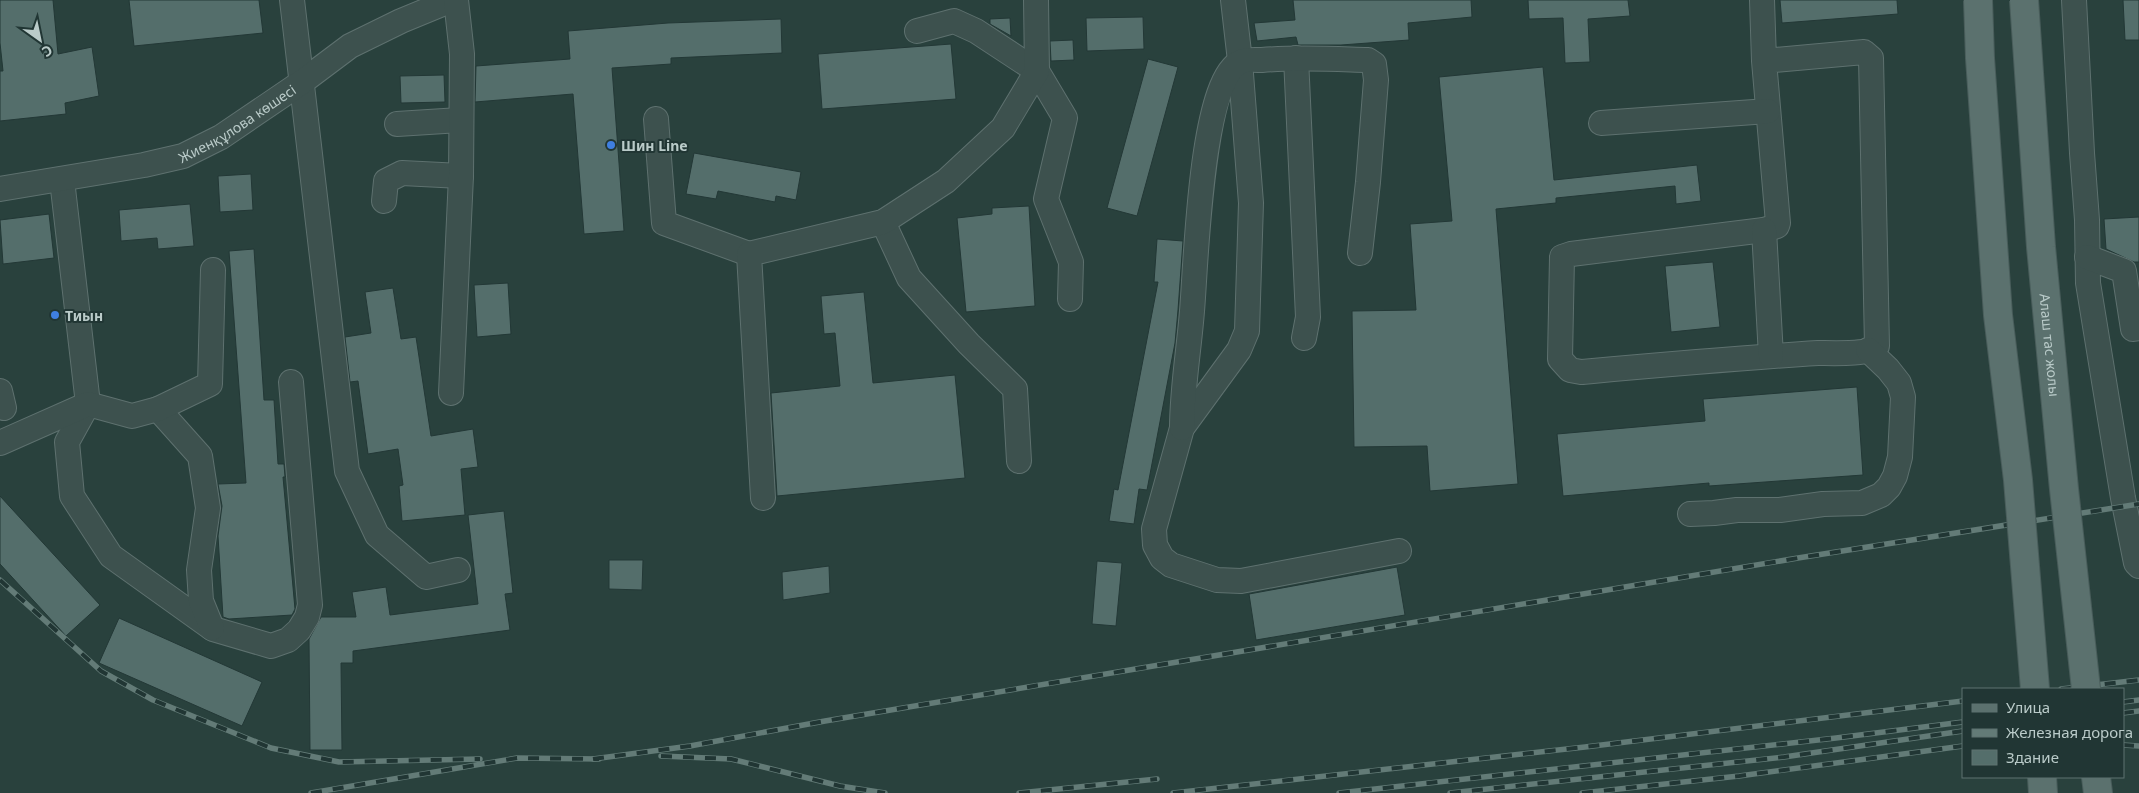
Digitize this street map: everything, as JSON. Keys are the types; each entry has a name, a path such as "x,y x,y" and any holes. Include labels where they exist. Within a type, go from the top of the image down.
{"main road":[{"path":"1978,0 1998,315 2018,480 2035,688"},
{"name":"Алаш тас жолы","path":"2024,0 2040,248 2086,688"},
{"path":"2042,778 2043,793"},
{"path":"2096,778 2098,793"}],"street":[{"path":"292,0 348,471 377,535 426,577 458,570"},
{"name":"Жиенқұлова көшесі","path":"0,189 62,180 184,156 221,137 302,82 350,46 401,20 452,0"},
{"path":"452,393 460,176 462,54 456,0"},
{"path":"656,119 664,223 749,254 883,222 946,181 1003,128 1037,71 1036,0"},
{"path":"1182,428 1239,350 1247,331 1251,203 1240,61 1233,0"},
{"path":"1762,0 1764,61 1777,226 1764,230 1571,254 1562,257 1560,359 1570,370 1581,372 1868,350 1875,348 1878,344 1871,58 1864,52 1764,61"},
{"path":"2074,0 2087,220 2088,283 2122,498 2136,563 2139,566"},
{"path":"917,31 954,21 976,31 1037,71 1065,118 1046,199 1071,262 1070,299"},
{"path":"1296,58 1308,317 1304,338"},
{"path":"1360,254 1376,80 1374,64 1368,60 1296,58 1240,61 1230,70 1221,86 1215,107 1200,189 1192,312 1182,401 1182,428 1154,529 1155,545 1162,558 1171,565 1217,580 1241,581 1399,551"},
{"path":"1601,124 1768,111"},
{"path":"397,124 460,120"},
{"path":"384,201 386,181 402,173 460,176"},
{"path":"62,180 88,404 68,442 72,496 111,556 213,629 271,646 288,640 298,630 308,617 310,605 291,382"},
{"path":"883,222 909,278 969,344 1015,390 1020,461"},
{"path":"1764,230 1771,356"},
{"path":"749,254 763,498"},
{"path":"2087,257 2124,271 2132,329 2139,328"},
{"path":"0,443 88,404 132,416 158,409 210,384 213,270"},
{"path":"1690,514 1736,510 1780,510 1823,504 1862,502 1881,495 1889,487 1895,476 1900,457 1903,397 1899,383 1888,369 1868,350"},
{"path":"158,409 200,456 208,508 198,570 201,601 213,629"}],"building":[{"path":"0,0 53,0 58,54 92,47 99,96 65,103 66,114 0,121 0,71 3,71 0,43"},
{"path":"129,0 259,0 263,33 134,46"},
{"path":"1293,0 1471,0 1472,17 1408,23 1409,40 1341,45 1298,45 1296,37 1257,41 1254,23 1295,20"},
{"path":"1528,0 1628,0 1630,16 1588,19 1590,62 1565,63 1563,18 1529,19"},
{"path":"1780,0 1897,0 1898,14 1782,23"},
{"path":"2123,0 2139,0 2139,40 2125,40"},
{"path":"1143,17 1144,49 1087,51 1086,18"},
{"path":"1010,18 1011,36 990,24 990,19"},
{"path":"781,19 782,53 671,58 671,64 612,68 624,231 584,234 573,94 475,102 476,66 570,59 568,31 668,23"},
{"path":"1073,40 1074,60 1051,61 1050,41"},
{"path":"951,44 956,99 822,109 818,54"},
{"path":"1148,59 1178,67 1137,216 1107,208"},
{"path":"1543,67 1554,180 1697,165 1701,201 1676,204 1675,186 1556,198 1556,203 1496,209 1518,484 1430,491 1427,446 1354,447 1352,311 1416,310 1410,224 1452,221 1439,77"},
{"path":"444,75 445,102 401,103 400,76"},
{"path":"694,153 801,172 796,200 776,196 775,202 718,191 716,199 686,194"},
{"path":"251,174 253,210 220,212 218,176"},
{"path":"190,204 194,246 158,249 157,238 121,241 119,210"},
{"path":"1029,206 1035,306 966,312 957,218 992,214 992,208"},
{"path":"49,214 54,258 3,264 0,220"},
{"path":"2139,217 2139,262 2134,262 2106,249 2104,219"},
{"path":"1157,239 1183,241 1175,343 1147,490 1139,489 1134,524 1109,521 1114,489 1118,490 1158,282 1154,282"},
{"path":"254,249 264,400 274,400 278,464 284,464 285,477 283,477 295,609 292,615 229,619 223,617 218,536 222,506 218,484 246,483 229,251"},
{"path":"1713,262 1720,327 1671,332 1665,266"},
{"path":"508,283 511,334 477,337 474,285"},
{"path":"393,288 401,339 416,337 431,436 473,429 478,467 461,469 465,515 402,521 399,486 403,485 398,449 368,454 358,381 350,382 345,337 371,333 365,292"},
{"path":"864,292 873,383 955,375 965,478 777,496 771,393 840,386 835,333 824,334 821,296"},
{"path":"1857,387 1863,475 1709,486 1709,483 1563,496 1557,434 1705,421 1703,399"},
{"path":"0,496 100,605 66,636 0,564"},
{"path":"504,511 513,593 505,594 510,630 353,651 353,663 341,663 342,750 310,750 309,639 321,617 356,617 352,592 386,587 390,615 478,604 468,515"},
{"path":"609,560 643,560 642,590 609,589"},
{"path":"1097,561 1122,563 1116,626 1092,624"},
{"path":"829,566 830,593 783,600 782,572"},
{"path":"1397,567 1405,615 1256,640 1249,594"},
{"path":"119,618 262,682 242,726 99,663"}],"railway":[{"path":"593,759 690,746 825,721 1798,558 2139,504"},
{"path":"0,580 101,671 153,700 271,748 339,762 480,759"},
{"path":"2070,688 2139,680"},
{"path":"2124,702 2139,700"},
{"path":"1173,793 1585,747 1962,701"},
{"path":"2124,713 2139,711"},
{"path":"1339,793 1836,738 1962,722"},
{"path":"1450,793 1784,757 1962,731"},
{"path":"2124,745 2139,746"},
{"path":"1582,793 1739,776 1962,746"},
{"path":"661,756 731,759 840,786 885,793"},
{"path":"311,793 517,758 599,759"},
{"path":"1019,793 1157,779"}],"place":[{"name":"Шин Line","path":"611,145"},
{"name":"Тиын","path":"55,315"}]}
